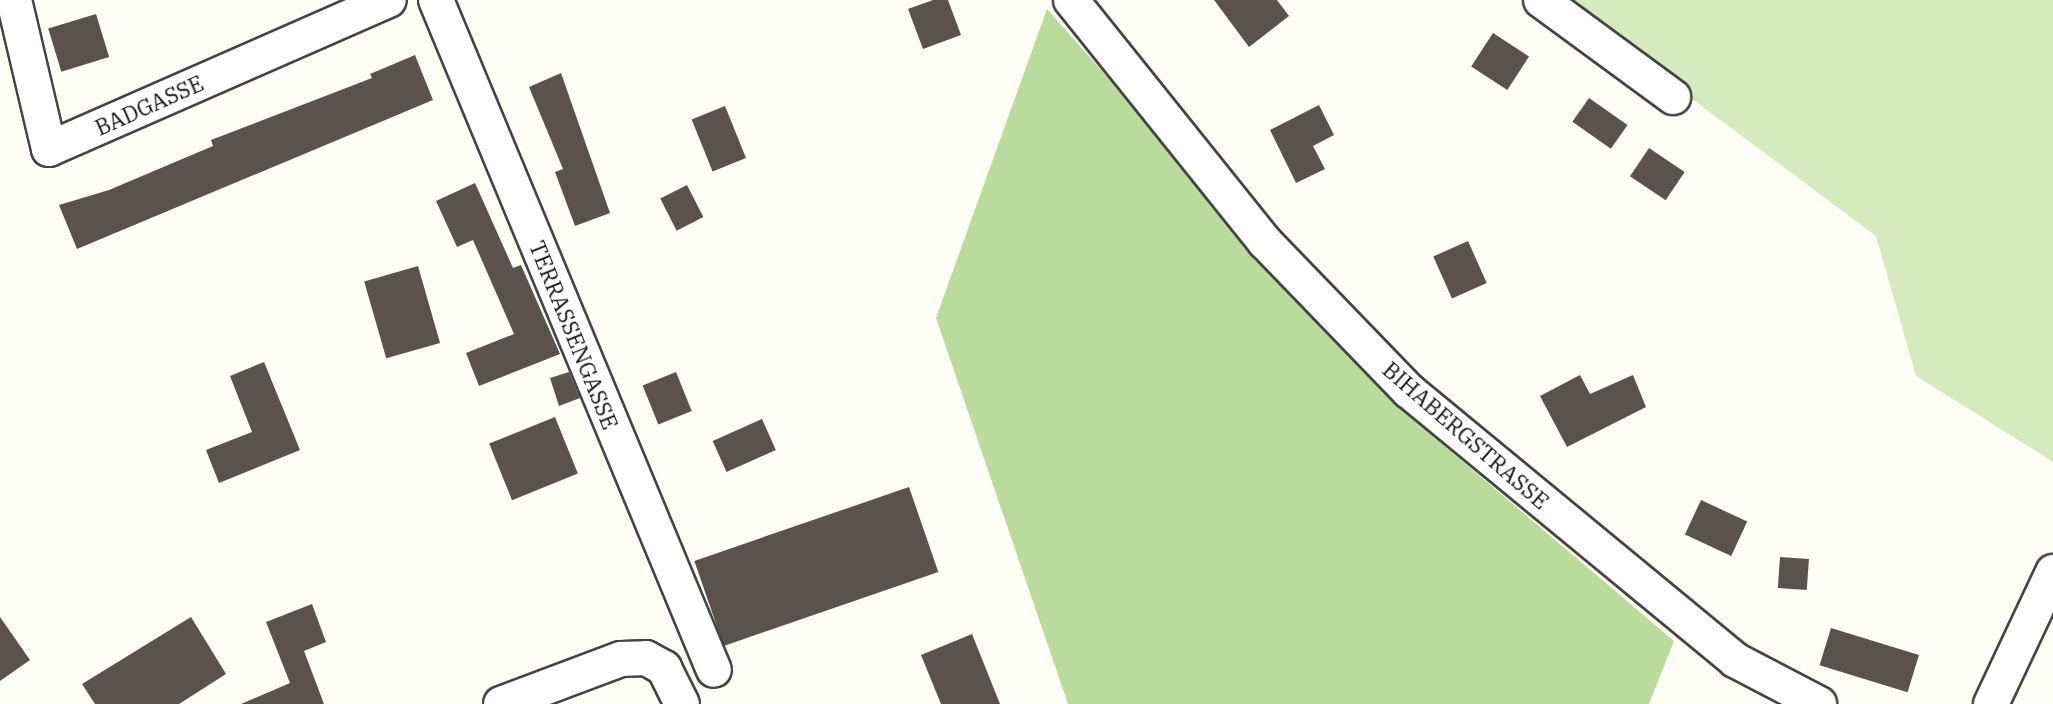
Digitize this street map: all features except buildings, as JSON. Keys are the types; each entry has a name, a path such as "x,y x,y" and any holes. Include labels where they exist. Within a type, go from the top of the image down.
{"street":[{"name":"BADGASSE","path":"14,0 49,149 389,0"},
{"name":"TERRASSENGASSE","path":"436,0 714,670"},
{"name":"BIHABERGSTRASSE","path":"1071,0 1265,242 1409,391 1735,660 1819,704"},
{"path":"1541,0 1673,97"},
{"path":"1991,704 2053,572"},
{"path":"501,704 621,659 646,658 664,668 682,704"}],"green space":[{"path":"1572,0 2053,0 2053,462 1916,376 1876,236 1594,26"},
{"path":"1047,9 1408,415 1674,641 1649,704 1068,704 936,318"}]}
